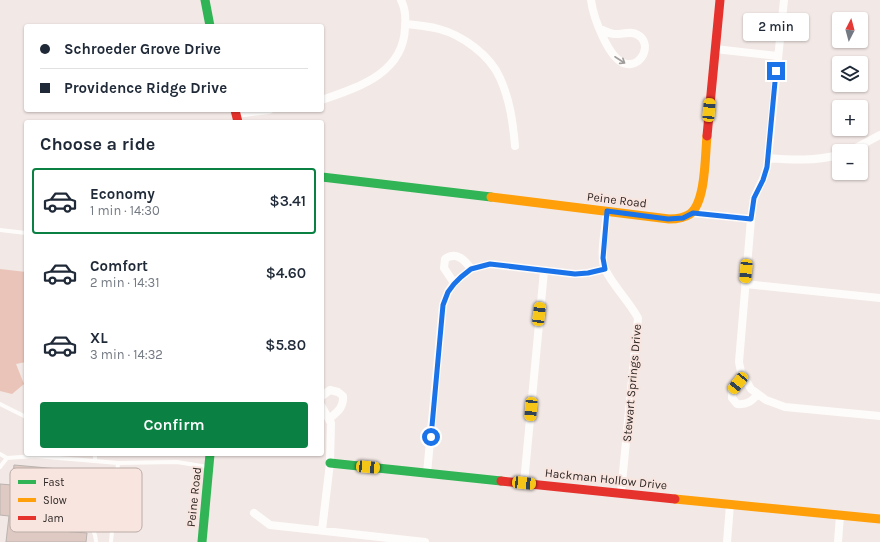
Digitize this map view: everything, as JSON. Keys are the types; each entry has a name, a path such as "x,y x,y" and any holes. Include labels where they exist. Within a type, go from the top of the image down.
{"street":[{"path":"205,0 210,24"},
{"path":"324,99 360,86 375,78 396,58 402,46 406,24 401,0"},
{"path":"591,0 592,9 599,28 612,52 621,62 633,64 641,59 645,51 645,46 644,41 638,34 628,32 613,34 599,28"},
{"path":"720,0 702,186 698,204 693,213 751,219"},
{"path":"784,0 768,158 763,180 754,198 752,206 744,284 739,362 741,372 751,389 766,400 785,407 880,416"},
{"path":"406,24 425,26 441,30 460,38 476,48 488,60 500,76 507,97 513,119 516,146"},
{"path":"715,49 778,56"},
{"path":"236,115 256,112"},
{"path":"863,144 880,135"},
{"path":"768,158 809,160 832,157"},
{"name":"Peine Road","path":"324,177 668,219 683,218 693,213"},
{"path":"427,473 443,305 448,292 454,284 471,269 490,264 582,274 605,269 603,258 607,211"},
{"path":"454,284 444,268 445,259 450,256 454,256 462,259 471,269"},
{"name":"Stewart Springs Drive","path":"605,269 634,309 638,318 621,493"},
{"path":"524,483 544,271"},
{"path":"744,284 880,298"},
{"path":"744,378 732,391 732,398 737,404 748,403 758,394"},
{"path":"324,394 330,390 338,392 343,396 343,403 338,411 329,419"},
{"path":"322,530 330,463 331,422 324,410"},
{"name":"Peine Road","path":"202,542 210,456"},
{"name":"Hackman Hollow Drive","path":"330,463 730,505 880,519"},
{"path":"727,542 730,505"},
{"path":"254,513 270,525 425,542"},
{"path":"838,542 840,515"}],"lane":[{"path":"0,230 24,234"},
{"path":"0,404 24,416"},
{"path":"0,454 7,458 35,456 118,463 177,462 209,467"},
{"path":"94,461 95,456"},
{"path":"0,467 7,458"},
{"path":"118,463 118,468"},
{"path":"94,532 96,542"},
{"path":"111,542 112,532"}],"shaded area":[{"path":"0,269 24,272 24,362 16,364 24,384 12,394 0,391"}],"building":[{"path":"14,465 48,468 14,468"},
{"path":"0,484 10,485 10,532 87,533 86,542 6,542 9,516 0,515"}],"traffic: fast":[{"path":"205,0 210,24"},
{"path":"324,177 491,197"},
{"path":"202,542 210,456"},
{"path":"330,463 501,481"}],"traffic: slow":[{"path":"491,197 669,219 683,217 690,214 695,208 702,189 707,136"},
{"path":"675,499 880,519"}],"traffic: jam":[{"path":"707,136 720,0"},
{"path":"236,112 238,120"},
{"path":"501,481 675,499"}],"route":[{"path":"431,437 443,305 448,292 454,284 471,269 490,264 575,274 605,269 603,258 607,211 668,219 683,218 693,213 751,219 754,198 766,173 776,71"}]}
